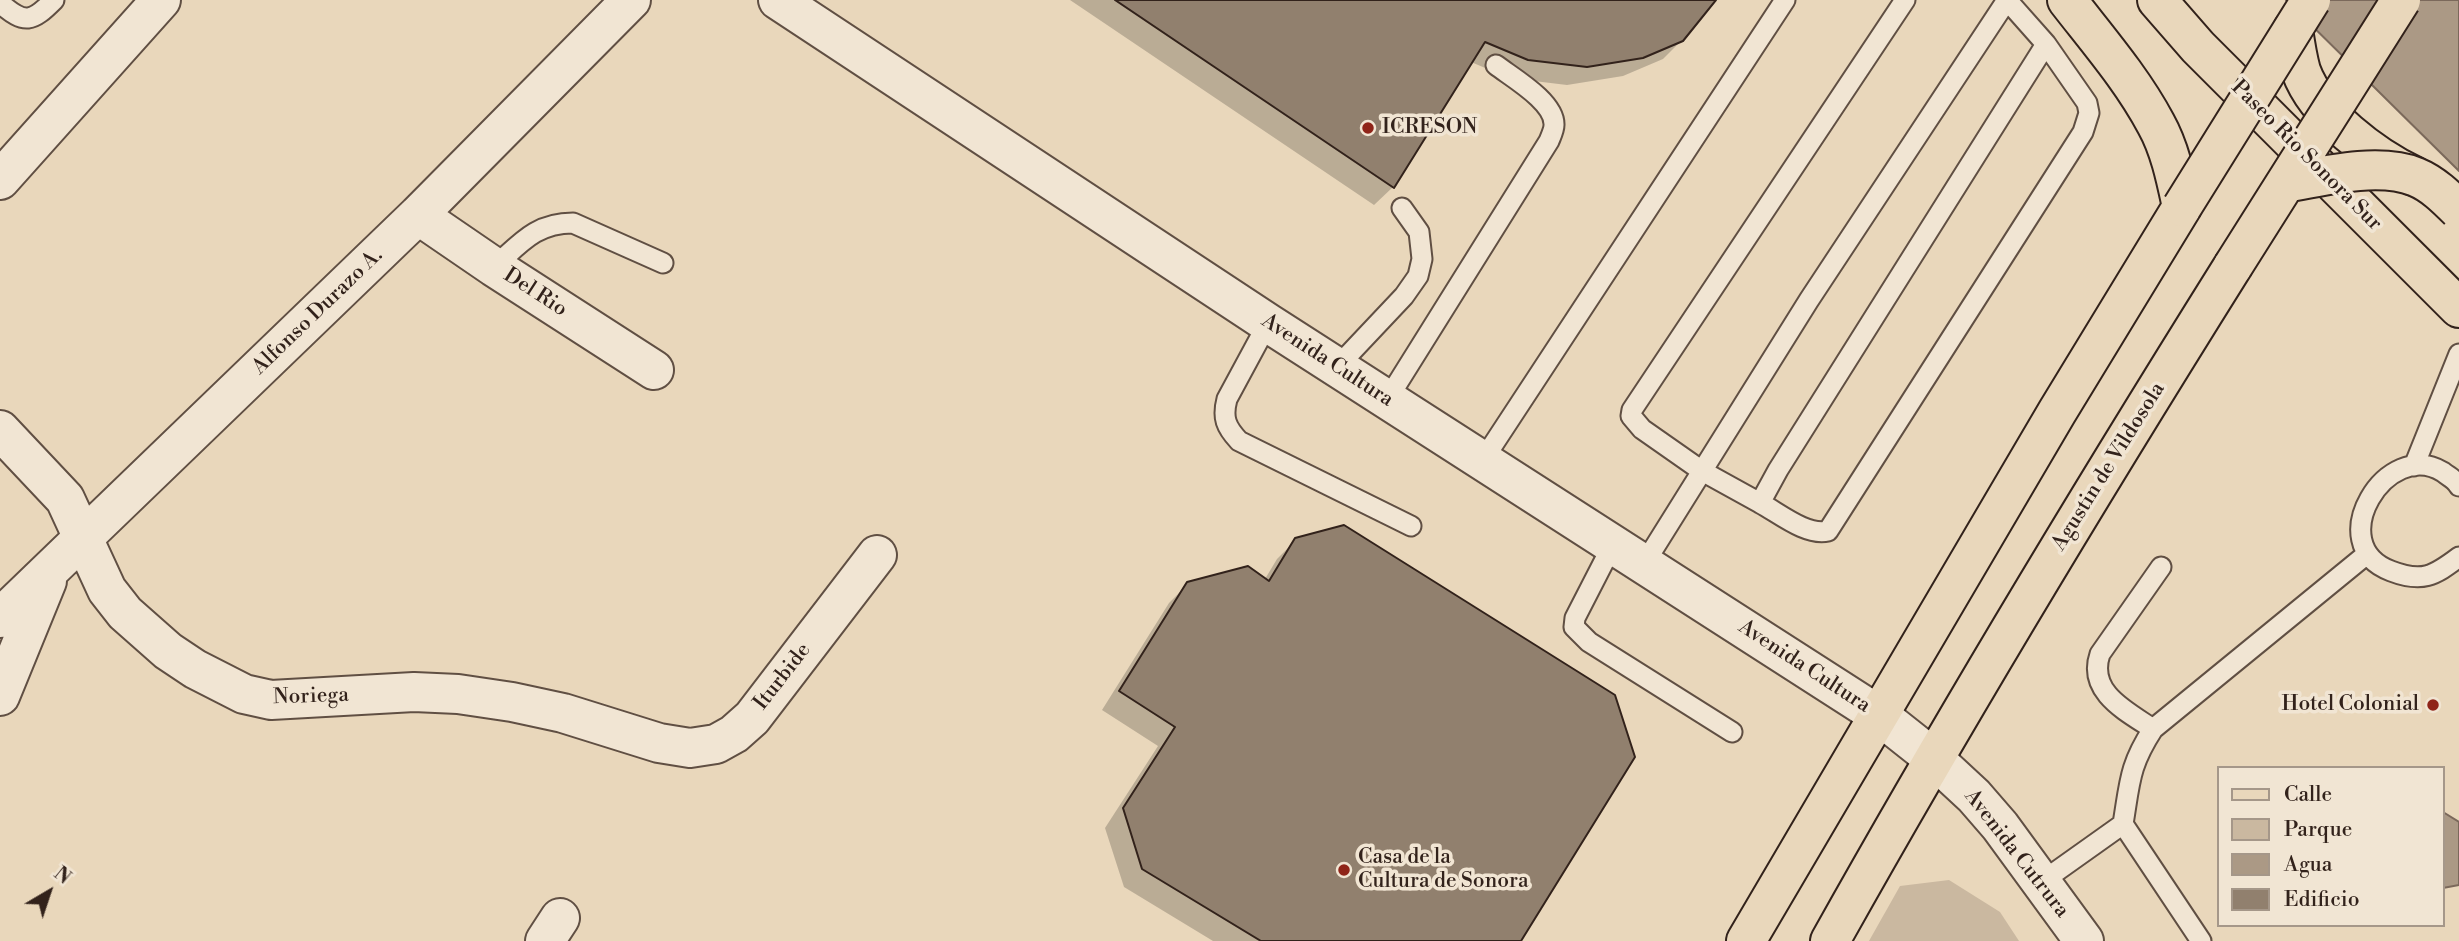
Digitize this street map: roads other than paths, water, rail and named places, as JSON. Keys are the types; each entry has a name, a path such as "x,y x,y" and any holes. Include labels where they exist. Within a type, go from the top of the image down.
{"main road":[{"path":"2067,0 2125,75 2157,125 2175,170 2182,207"},
{"name":"Paseo Rio Sonora Sur","path":"2157,0 2198,47 2459,308"},
{"name":"Agustin de Vildosola","path":"1829,941 1933,758 2111,460 2401,0"},
{"path":"1746,941 2057,412 2302,14"},
{"path":"2302,14 2302,73 2311,91 2364,147 2390,165 2416,177 2446,197 2459,210"},
{"path":"2286,183 2368,171 2399,172 2416,177"}],"street":[{"path":"0,180 161,0"},
{"name":"Alfonso Durazo A.","path":"0,618 418,215 631,0"},
{"name":"Avenida Cultura","path":"778,0 1337,368 1880,716"},
{"name":"Del Rio","path":"418,215 654,370"},
{"name":"Noriega","path":"0,430 65,499 107,590 125,613 168,651 195,669 244,694 271,700 414,692 458,694 563,713 659,743"},
{"name":"Iturbide","path":"659,743 690,748 716,744 734,734 752,718 877,555"},
{"path":"0,696 52,569"},
{"name":"Avenida Cutrura","path":"1880,716 1933,758 1974,796 2000,826 2084,941"}],"lane":[{"path":"0,3 13,15 30,19 40,16 54,0"},
{"path":"1483,460 1785,0"},
{"path":"1732,732 1589,642 1574,627 1575,618 1702,471 1810,300 2007,0 2046,44 2087,103 2089,113 2082,132 1828,531 1821,533 1805,528 1702,471 1642,429 1632,416 1632,410 1905,0"},
{"path":"1760,503 1793,446 2046,44"},
{"path":"1387,400 1549,141 1555,126 1552,111 1496,65"},
{"path":"1337,368 1404,296 1418,276 1423,260 1423,248 1419,232 1402,208"},
{"path":"494,267 538,229 559,223 573,223 663,263"},
{"path":"1268,323 1227,399 1224,411 1227,427 1239,441 1411,526"},
{"path":"2414,466 2459,354"},
{"path":"2459,486 2456,481 2434,467 2414,466 2396,471 2378,486 2368,499 2360,536 2367,554 2379,566 2405,576 2424,578 2442,570 2459,557"},
{"path":"2201,941 2123,824 2130,775 2139,750 2153,729 2367,554"},
{"path":"2153,729 2113,702 2097,676 2096,664 2100,653 2161,566"},
{"path":"2040,883 2123,824"}],"water":[{"path":"2286,0 2459,0 2459,171"},
{"path":"2445,813 2459,822 2459,885 2445,888"}],"place":[{"name":"ICRESON","path":"1368,128"},
{"name":"Hotel Colonial","path":"2433,705"},
{"name":"Casa de la Cultura de Sonora","path":"1344,870"}]}
